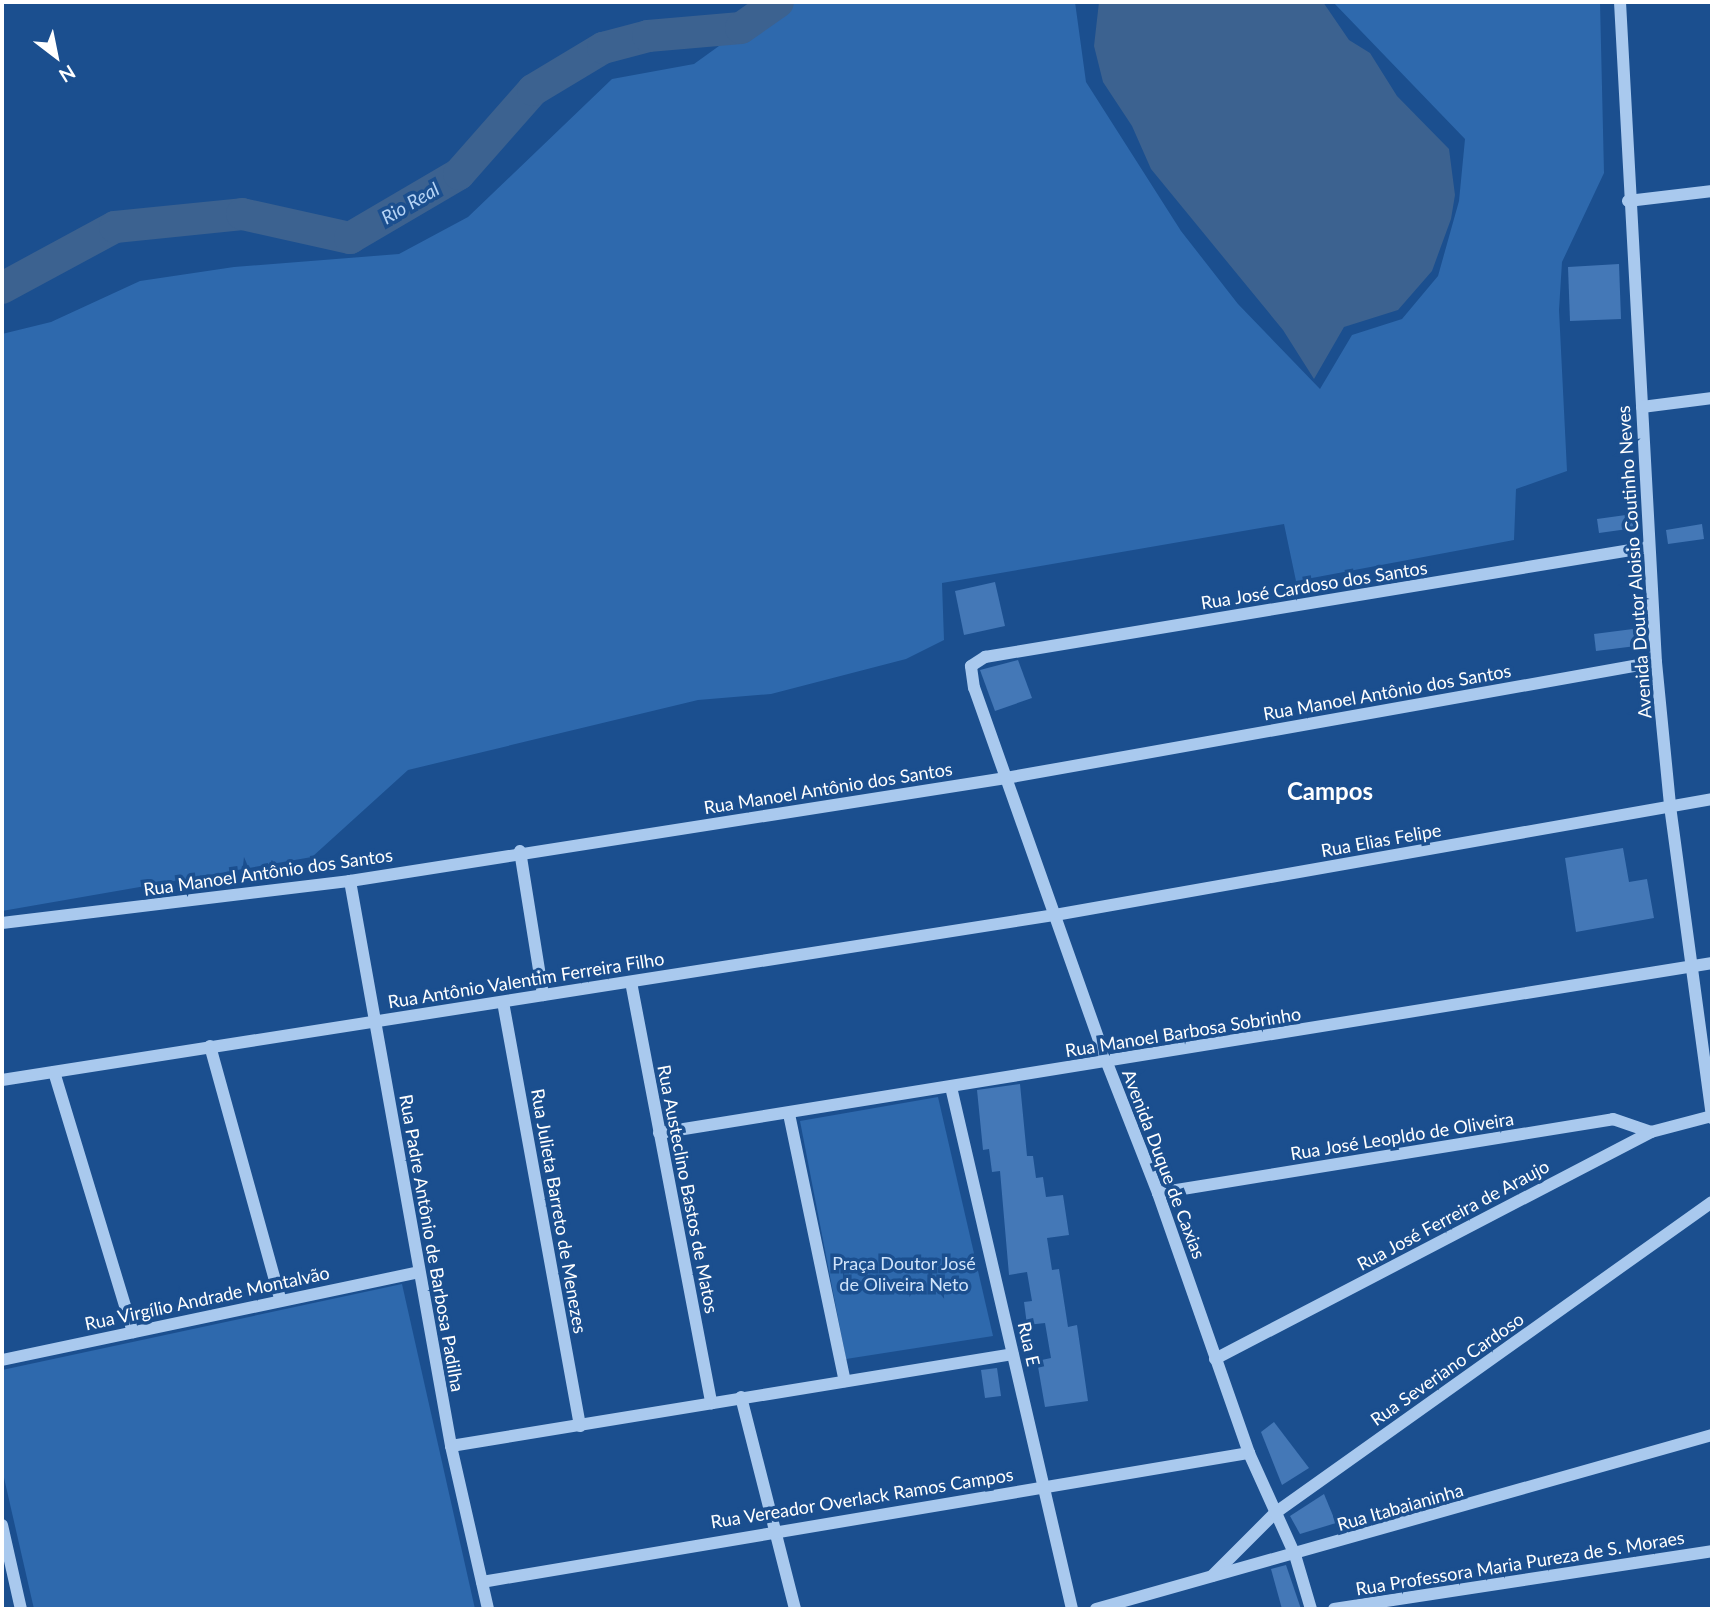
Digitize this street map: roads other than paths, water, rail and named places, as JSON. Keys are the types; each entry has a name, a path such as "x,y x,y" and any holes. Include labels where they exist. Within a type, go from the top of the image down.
{"street":[{"name":"Avenida Doutor Aloisio Coutinho Neves","path":"1620,2 1628,201 1656,662 1670,806 1712,1117"},
{"path":"1628,201 1712,191"},
{"path":"1642,407 1712,398"},
{"name":"Rua José Cardoso dos Santos","path":"985,657 1649,547"},
{"name":"Avenida Duque de Caxias","path":"985,657 974,661 970,674 1107,1063 1158,1193 1249,1453 1295,1555 1311,1609"},
{"name":"Rua Manoel Antônio dos Santos","path":"2,923 350,881 520,852 1006,778 1656,662"},
{"name":"Rua Elias Felipe","path":"1055,915 1712,799"},
{"path":"520,852 543,995"},
{"name":"Rua Padre Antônio de Barbosa Padilha","path":"350,881 419,1272 452,1446 488,1609"},
{"name":"Rua Antônio Valentim Ferreira Filho","path":"2,1080 1055,915"},
{"name":"Rua Manoel Barbosa Sobrinho","path":"660,1133 1107,1063 1712,963"},
{"name":"Rua Austeclino Bastos de Matos","path":"631,982 711,1403"},
{"name":"Rua Julieta Barreto de Menezes","path":"503,1002 580,1426"},
{"path":"210,1046 280,1299"},
{"path":"54,1072 133,1332"},
{"name":"Rua E","path":"951,1087 1046,1486 1072,1609"},
{"path":"789,1114 845,1381"},
{"name":"Rua José Ferreira de Araujo","path":"1215,1359 1651,1132 1712,1117"},
{"name":"Rua José Leopldo de Oliveira","path":"1158,1193 1613,1119 1651,1132"},
{"name":"Rua Severiano Cardoso","path":"1211,1576 1275,1513 1712,1202"},
{"name":"Rua Virgílio Andrade Montalvão","path":"2,1360 280,1299 419,1272"},
{"path":"452,1446 1013,1354"},
{"path":"741,1398 772,1530 795,1609"},
{"name":"Rua Itabaianinha","path":"1096,1609 1295,1555 1712,1435"},
{"name":"Rua Vereador Overlack Ramos Campos","path":"482,1582 772,1530 1249,1453"},
{"path":"2,1525 21,1609"},
{"name":"Rua Professora Maria Pureza de S. Moraes","path":"1334,1609 1712,1551"}],"waterway":[{"name":"Rio Real","path":"2,288 115,227 242,214 350,238 459,174 533,90 603,48 648,36 741,28 778,2"}],"district":[{"name":"Campos","path":"1330,791"}],"park label":[{"name":"Praça Doutor José de Oliveira Neto","path":"904,1274"}]}
